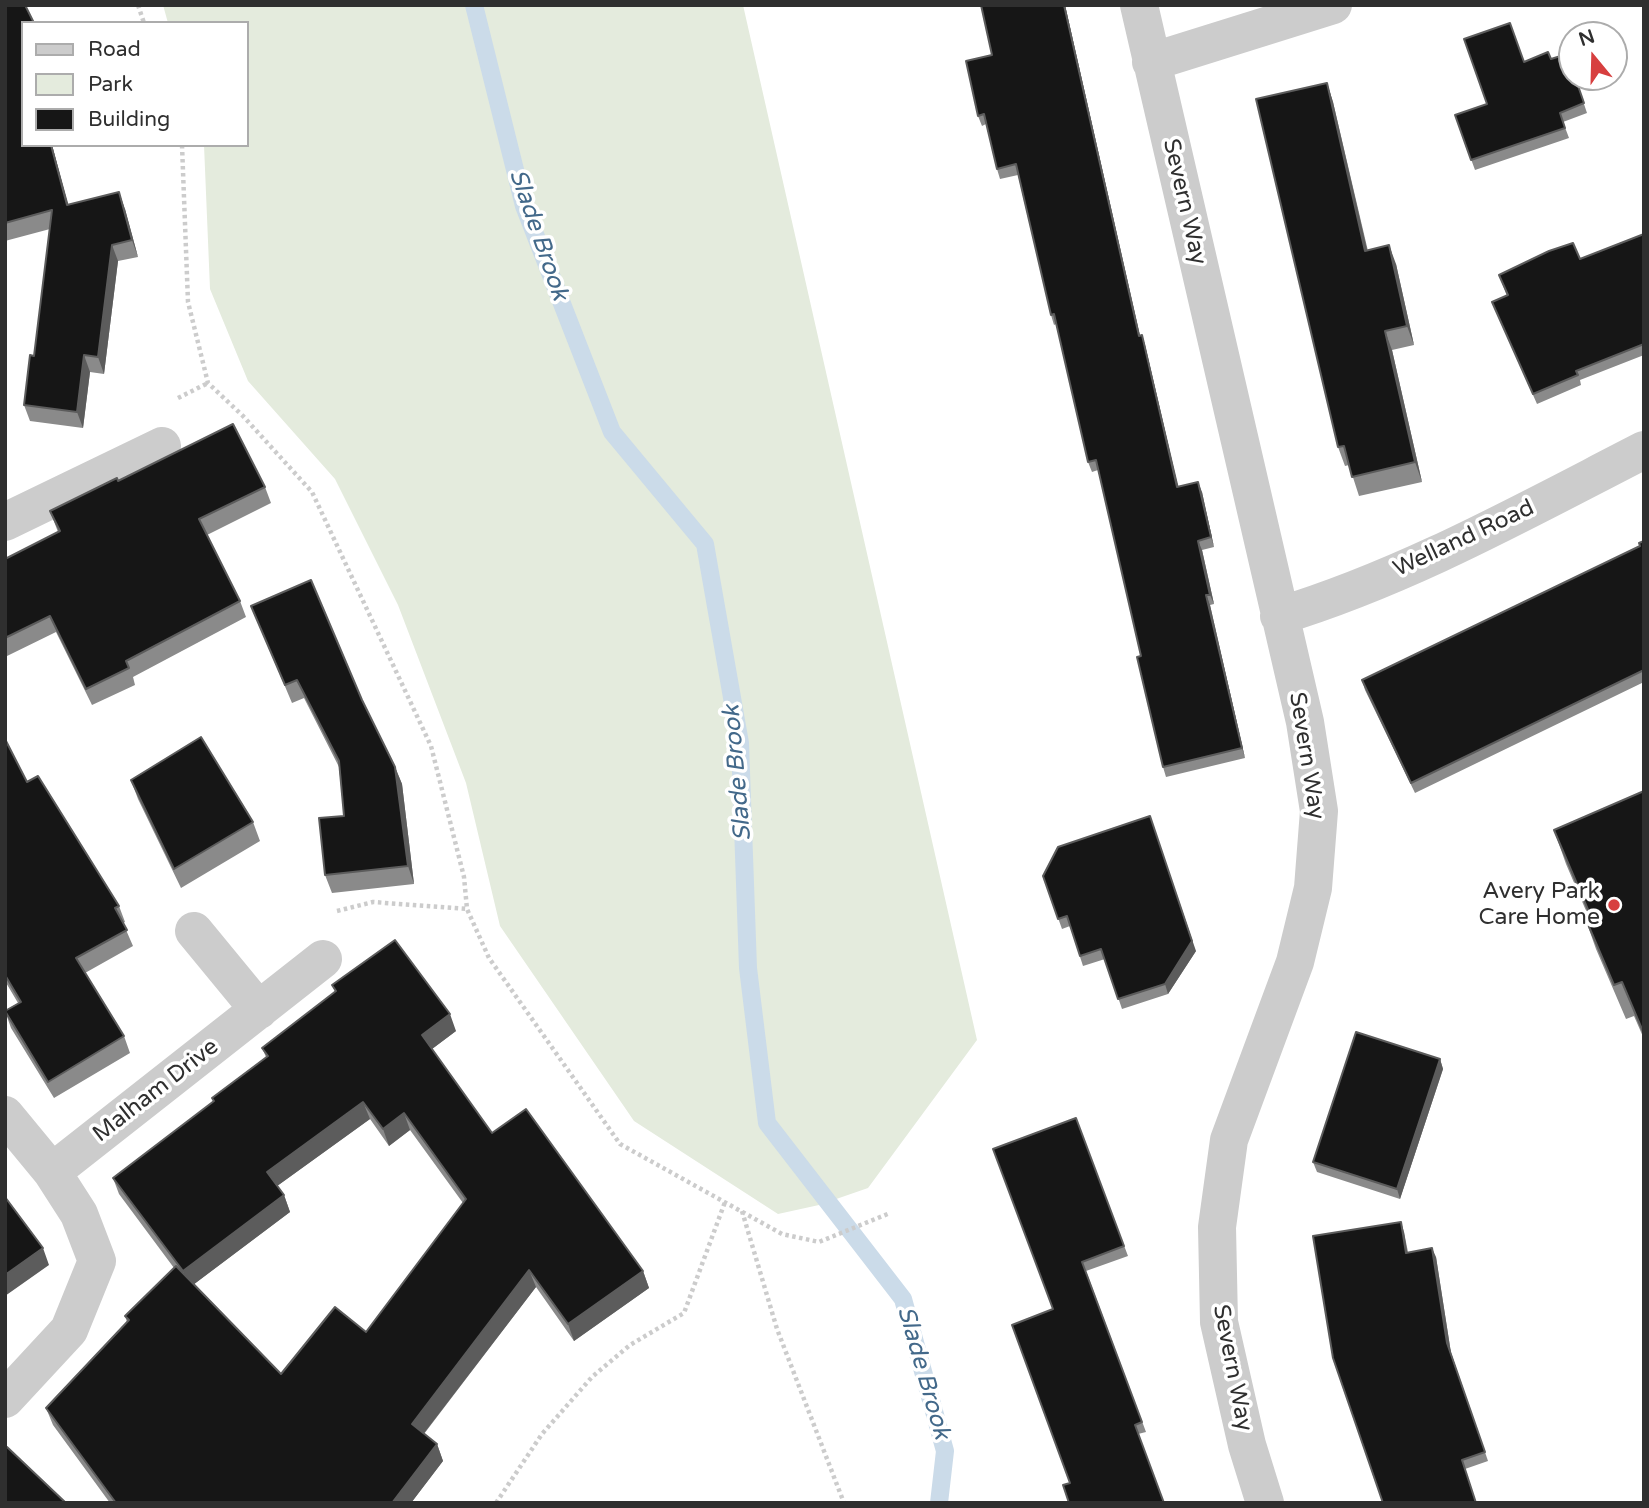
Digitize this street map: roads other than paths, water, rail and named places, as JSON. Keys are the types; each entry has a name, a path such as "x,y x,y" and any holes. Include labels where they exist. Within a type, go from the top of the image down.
{"street":[{"name":"Severn Way","path":"1139,5 1305,722 1319,810 1313,888 1295,962 1229,1140 1217,1227 1219,1322 1247,1445 1265,1503"},
{"path":"1152,62 1333,5"},
{"path":"5,522 162,446"},
{"name":"Welland Road","path":"1279,616 1359,588 1484,533 1644,450"},
{"path":"194,930 259,1010"},
{"name":"Malham Drive","path":"52,1172 323,958"},
{"path":"5,1115 52,1172 79,1214 97,1261 69,1330 5,1399"}],"waterway":[{"name":"Slade Brook","path":"474,5 524,206 612,432 705,544 740,743 748,968 767,1123 903,1299 945,1451 939,1503"}],"place":[{"name":"Avery Park Care Home","path":"1614,905"}]}
